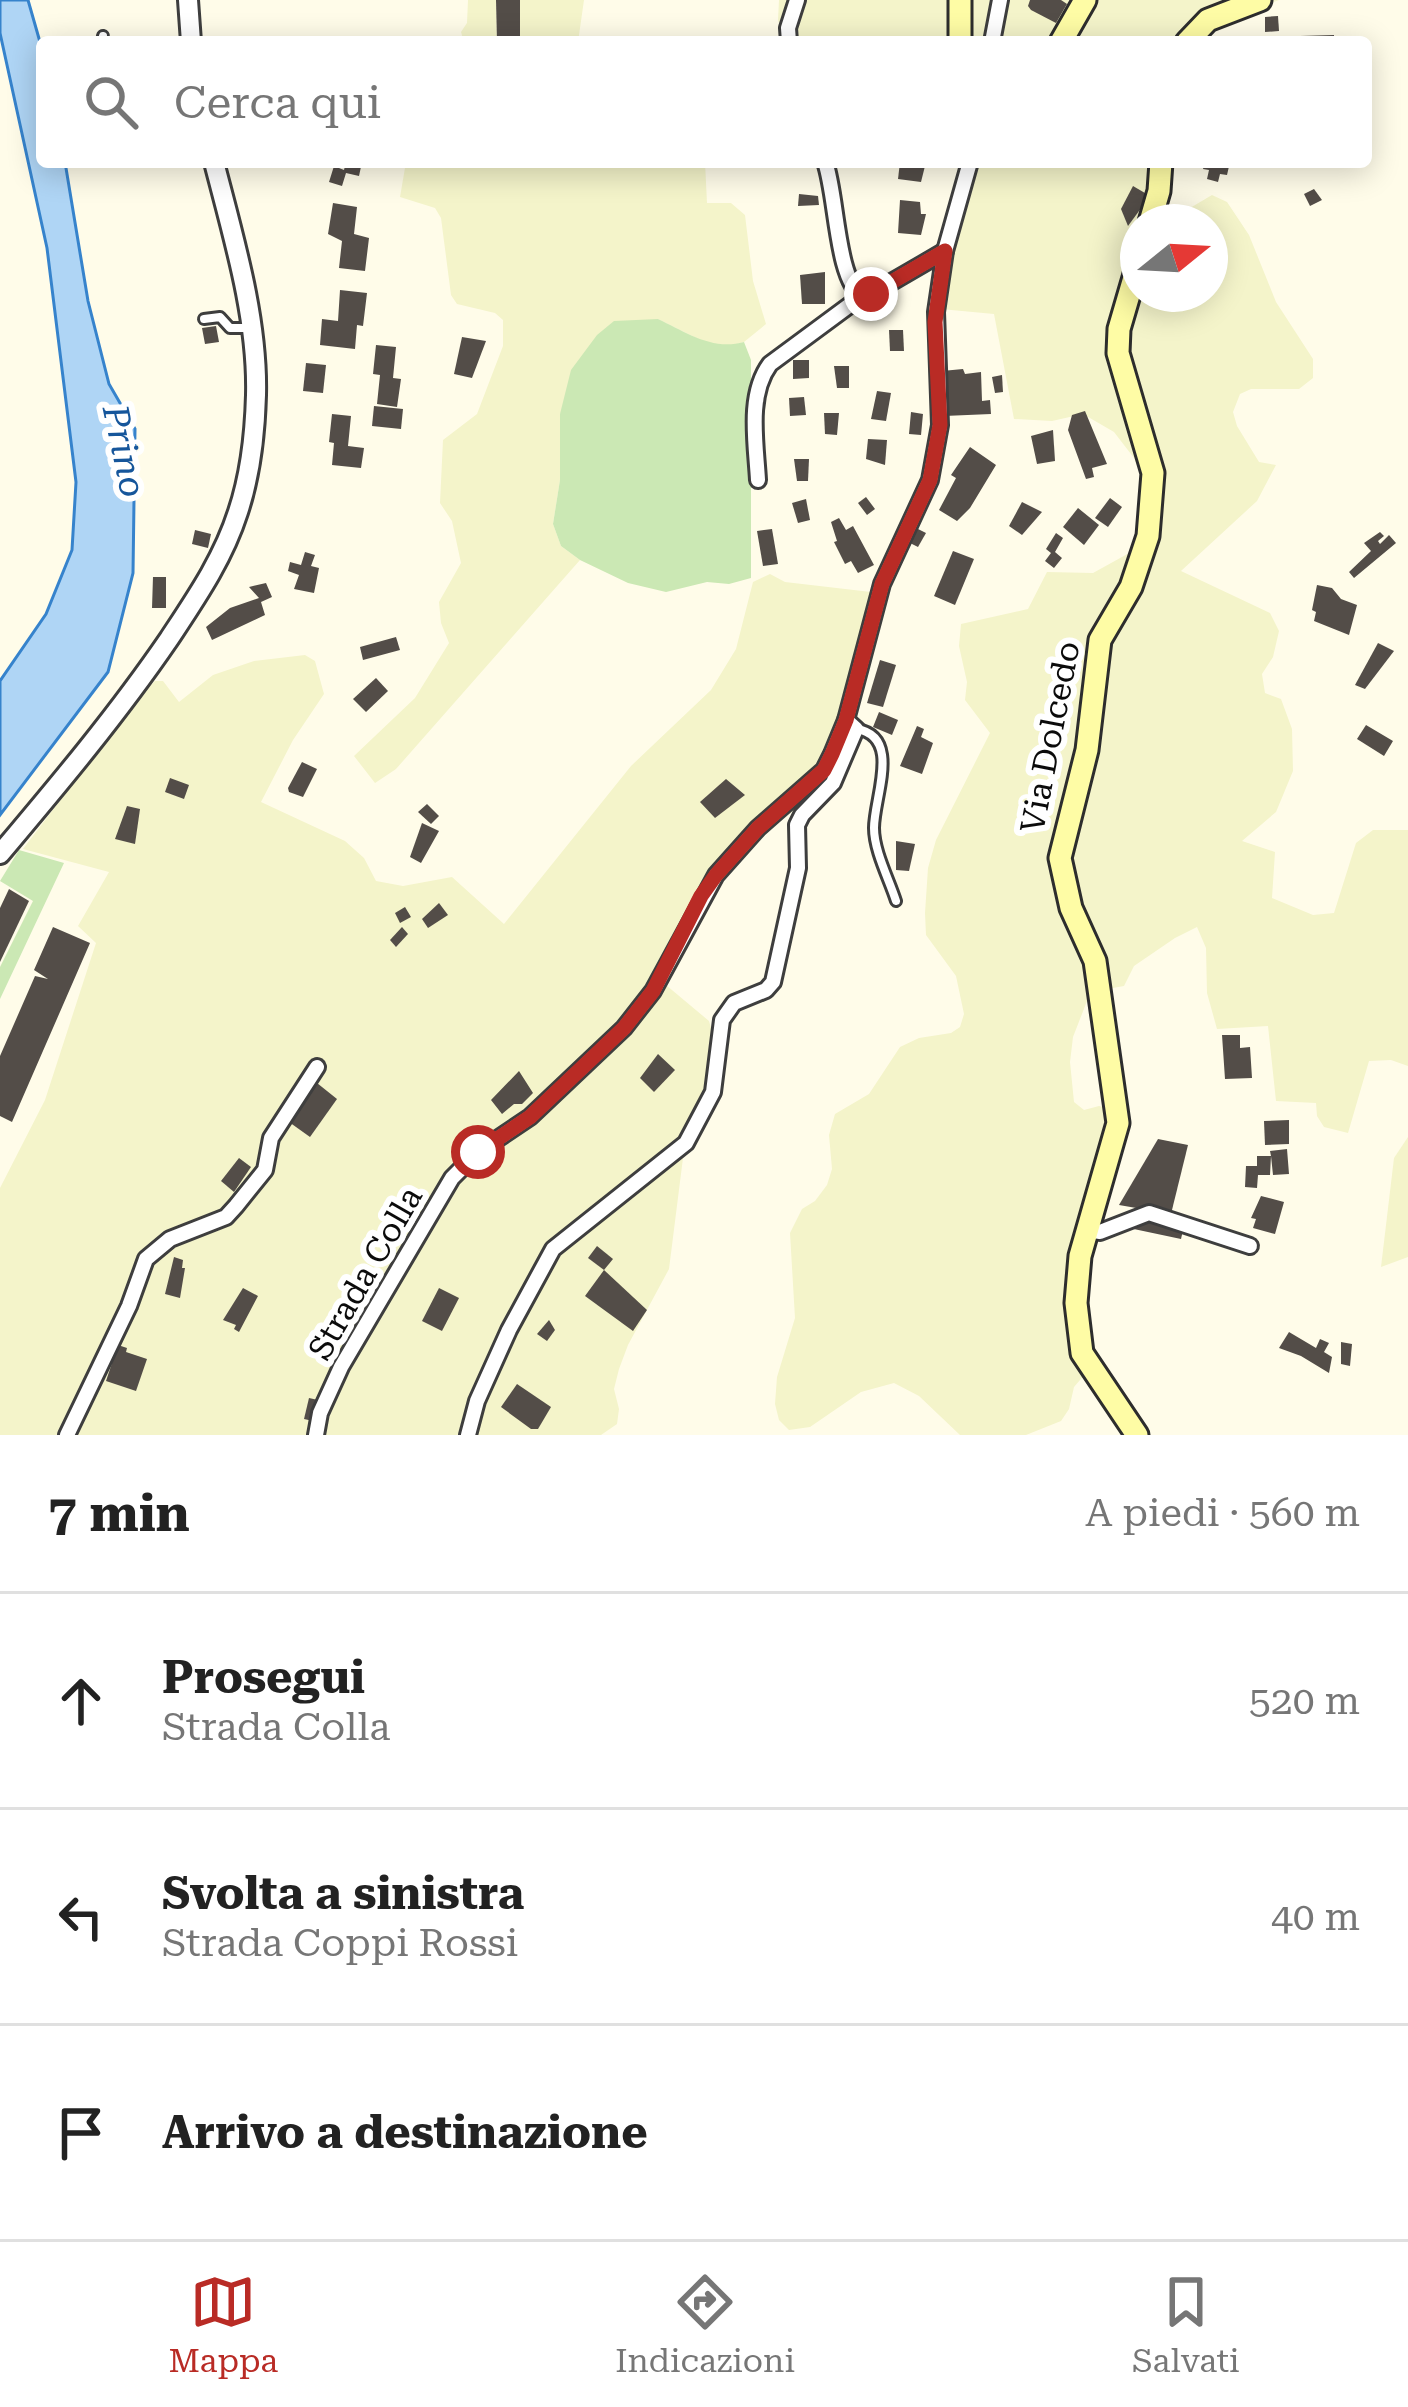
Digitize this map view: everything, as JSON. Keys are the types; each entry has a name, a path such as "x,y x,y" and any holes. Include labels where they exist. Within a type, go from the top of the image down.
{"main road":[{"path":"960,0 960,36"},
{"path":"1064,36 1085,0"},
{"path":"1193,36 1208,20 1260,0"},
{"path":"1155,204 1161,168"},
{"name":"Via Dolcedo","path":"1124,312 1118,353 1153,473 1148,536 1131,587 1100,640 1087,750 1060,858 1071,908 1095,961 1118,1123 1088,1230 1076,1303 1082,1353 1137,1435"}],"street":[{"path":"188,0 191,36"},
{"path":"789,36 797,0"},
{"path":"993,36 1000,0"},
{"path":"0,854 122,709 218,562 239,510 256,393 250,328 215,168"},
{"path":"827,168 846,274 862,296"},
{"name":"Strada Colla","path":"316,1435 320,1413 341,1366 452,1178 478,1152 530,1117 624,1028 653,991 716,875 758,828 824,770 851,724 882,584 930,480 940,425 935,322 945,251 968,168"},
{"path":"758,480 756,394 770,364 862,296 945,251"},
{"path":"468,1435 477,1402 509,1330 553,1250 670,1159 703,1117 713,1092 722,1020 734,1003 766,990 776,972 798,868 797,825 842,768 851,724"},
{"path":"67,1435 123,1320 146,1259 170,1239 226,1216 236,1206 265,1170 271,1138 317,1067"},
{"path":"1088,1230 1100,1232 1149,1213 1250,1246"}],"lane":[{"path":"204,319 220,317 230,328 250,328"},
{"path":"851,724 880,742 883,757 874,832 896,901"}],"green space":[{"path":"468,0 496,0 497,36 462,36"},
{"path":"520,0 584,0 579,36 520,36"},
{"path":"779,0 1279,0 1202,30 1198,36 783,36"},
{"path":"405,168 705,168 707,203 731,203 745,215 753,281 766,324 744,342 727,347 702,341 658,319 560,414 560,480 553,524 561,546 580,560 396,769 375,783 354,756 415,698 449,643 439,602 461,563 452,521 440,503 443,440 477,414 503,346 503,320 495,313 457,304 451,295 441,218 435,208 400,197"},
{"path":"964,168 1163,168 1157,204 1120,204 1120,312 1228,312 1228,204 1197,204 1212,195 1227,202 1249,235 1276,302 1313,359 1313,378 1299,389 1251,389 1240,394 1233,412 1237,426 1259,462 1276,465 1257,501 1181,571 1270,613 1279,631 1273,657 1262,674 1265,693 1281,699 1292,729 1293,771 1276,812 1242,841 1275,852 1272,898 1313,915 1334,913 1356,843 1373,830 1408,830 1408,1066 1391,1060 1369,1061 1348,1133 1324,1127 1316,1103 1276,1101 1268,1026 1217,1029 1207,993 1206,948 1197,927 1134,966 1124,986 1096,991 1087,1001 1073,1037 1074,1102 1084,1110 1113,1109 1074,1247 1086,1373 1074,1387 1061,1421 1026,1435 960,1435 919,1396 894,1383 861,1392 810,1427 789,1430 779,1420 775,1404 777,1377 795,1318 790,1233 802,1209 827,1185 832,1169 829,1135 835,1114 869,1094 900,1047 919,1038 951,1033 960,1027 964,1014 956,976 926,935 925,913 928,868 936,840 990,733 965,700 961,624 1028,609 1047,572 1093,573 1131,552 1147,530 1152,502 1134,458 1114,432 1083,414 1052,421 1014,419 994,314 930,308 931,283"},
{"path":"658,319 710,342 744,342 751,360 751,578 666,592 628,583 561,546 553,524 560,480 560,414 571,370 614,321"},
{"path":"770,574 785,582 871,592 874,643 860,671 855,729 841,760 817,794 778,822 710,890 660,980 709,1021 722,1067 683,1158 669,1269 619,1369 614,1389 617,1424 601,1435 0,1435 0,1188 45,1100 96,943 78,926 109,872 23,849 138,698 155,681 163,681 179,702 213,675 254,661 305,655 315,661 324,694 261,802 345,841 364,858 376,881 403,886 452,877 504,924 631,766 711,690 736,649 753,582"},
{"path":"19,850 64,863 0,999 0,967 33,901 0,881"},
{"path":"1408,1137 1408,1257 1381,1267 1394,1158"}],"water":[{"name":"Prino","path":"0,0 28,0 38,36 36,168 66,168 88,301 109,384 135,429 133,573 108,672 0,815 0,681 46,614 72,550 76,482 47,248 0,33"}],"building":[{"path":"496,0 520,0 520,36 497,36"},
{"path":"1030,0 1067,4 1056,23 1031,10"},
{"path":"1278,16 1279,31 1265,32 1265,17"},
{"path":"333,168 361,168 359,176 346,173 342,186 329,182"},
{"path":"899,168 924,168 921,182 898,179"},
{"path":"1229,168 1218,182 1207,179 1209,170 1203,169"},
{"path":"1133,186 1150,196 1144,204 1124,204"},
{"path":"1314,189 1322,200 1310,206 1304,194"},
{"path":"799,194 818,196 819,205 798,206"},
{"path":"900,200 920,202 921,214 926,214 921,235 898,233"},
{"path":"333,203 357,207 354,234 369,238 365,271 339,268 342,241 328,234"},
{"path":"825,272 825,304 802,304 800,275"},
{"path":"340,290 367,293 355,349 320,345 322,319 338,321"},
{"path":"216,326 219,342 205,344 202,328"},
{"path":"889,330 903,330 904,351 890,351"},
{"path":"462,337 486,341 472,378 454,374"},
{"path":"376,345 396,347 393,378 401,379 397,407 377,404"},
{"path":"793,360 809,360 809,378 793,379"},
{"path":"306,363 326,365 323,393 303,391"},
{"path":"834,366 849,366 849,388 837,388"},
{"path":"963,369 965,374 981,372 982,401 990,400 991,414 944,416 942,371"},
{"path":"1002,375 1003,392 995,393 992,377"},
{"path":"877,391 891,393 886,421 871,419"},
{"path":"804,397 806,415 790,416 789,398"},
{"path":"374,406 403,409 401,429 372,426"},
{"path":"1085,411 1107,464 1092,468 1094,477 1086,479 1068,430 1072,415"},
{"path":"911,412 923,414 921,435 909,434"},
{"path":"824,413 839,413 837,435 825,434"},
{"path":"332,414 351,416 348,446 364,448 361,468 332,465"},
{"path":"1053,430 1055,461 1037,464 1031,436"},
{"path":"868,439 887,440 885,465 866,459"},
{"path":"970,447 996,465 957,521 939,510 956,478 951,475"},
{"path":"794,459 809,459 808,481 797,481"},
{"path":"866,497 875,509 867,515 858,503"},
{"path":"1110,498 1122,507 1108,527 1095,518"},
{"path":"806,499 810,520 798,523 792,503"},
{"path":"1022,502 1042,512 1022,535 1009,526"},
{"path":"1078,508 1099,525 1084,545 1063,527"},
{"path":"839,518 846,530 853,526 874,565 858,573 851,561 845,564 831,522"},
{"path":"914,527 926,533 918,547 906,541"},
{"path":"772,529 778,564 763,566 757,531"},
{"path":"195,530 211,534 208,548 192,544"},
{"path":"1380,532 1384,536 1380,544 1389,535 1396,543 1354,578 1349,572 1371,551 1364,543"},
{"path":"1056,533 1063,538 1055,552 1062,558 1054,568 1045,561"},
{"path":"953,551 974,559 955,605 934,596"},
{"path":"305,552 315,555 311,566 319,568 314,593 294,589 299,575 288,571 290,562 301,565"},
{"path":"153,577 166,577 166,608 152,608"},
{"path":"266,583 272,597 261,602 265,615 212,640 206,627 230,608 259,598 249,587"},
{"path":"1317,585 1332,588 1341,599 1357,605 1349,635 1314,621"},
{"path":"396,637 400,650 363,660 360,647"},
{"path":"1378,643 1394,651 1365,689 1355,685"},
{"path":"880,660 896,665 883,707 867,703"},
{"path":"376,678 388,691 366,712 353,699"},
{"path":"879,712 898,720 892,735 873,727"},
{"path":"1366,725 1393,741 1384,756 1357,739"},
{"path":"917,726 924,729 921,737 933,743 922,774 900,766"},
{"path":"302,762 317,769 303,797 288,788"},
{"path":"170,778 189,785 184,799 165,792"},
{"path":"726,779 745,795 715,818 700,802"},
{"path":"427,804 439,816 431,824 418,812"},
{"path":"127,806 140,809 135,844 115,839"},
{"path":"422,823 439,831 421,863 410,857"},
{"path":"896,841 915,844 909,871 896,870"},
{"path":"9,889 29,901 0,962 0,908"},
{"path":"439,903 448,915 428,928 422,919"},
{"path":"405,907 411,917 400,923 395,913"},
{"path":"53,927 90,943 12,1122 0,1116 0,1056 35,976 48,979 34,970"},
{"path":"402,927 408,934 396,947 390,940"},
{"path":"1222,1035 1240,1035 1240,1048 1250,1047 1252,1078 1225,1079"},
{"path":"658,1054 675,1070 654,1092 640,1078"},
{"path":"519,1071 533,1093 502,1114 491,1100"},
{"path":"317,1083 337,1099 310,1137 289,1122"},
{"path":"1289,1120 1289,1144 1265,1145 1264,1121"},
{"path":"1158,1139 1188,1145 1171,1214 1119,1205"},
{"path":"1287,1149 1289,1174 1273,1175 1270,1151"},
{"path":"1257,1156 1271,1156 1270,1175 1258,1175 1257,1188 1245,1187 1246,1166 1257,1166"},
{"path":"239,1158 251,1167 234,1192 221,1181"},
{"path":"1261,1196 1284,1202 1275,1234 1253,1228 1256,1219 1251,1218"},
{"path":"1141,1218 1184,1226 1181,1239 1129,1228"},
{"path":"597,1246 613,1259 604,1270 588,1258"},
{"path":"174,1257 183,1260 185,1268 180,1298 165,1294"},
{"path":"604,1270 647,1310 633,1331 585,1296"},
{"path":"243,1288 258,1296 239,1332 236,1325 223,1320"},
{"path":"439,1288 459,1298 442,1331 422,1321"},
{"path":"549,1320 555,1330 547,1341 537,1334"},
{"path":"1289,1332 1316,1348 1320,1339 1329,1343 1324,1352 1332,1357 1329,1373 1279,1348"},
{"path":"1341,1342 1352,1344 1350,1366 1341,1364"},
{"path":"118,1345 147,1359 136,1391 106,1381"},
{"path":"517,1384 551,1407 538,1429 501,1407"},
{"path":"309,1398 318,1400 313,1421 304,1419"}],"route":[{"path":"478,1152 530,1117 624,1028 653,991 716,875 758,828 824,770 832,754 846,720 882,584 930,480 940,425 935,322 945,251 871,294"}]}
